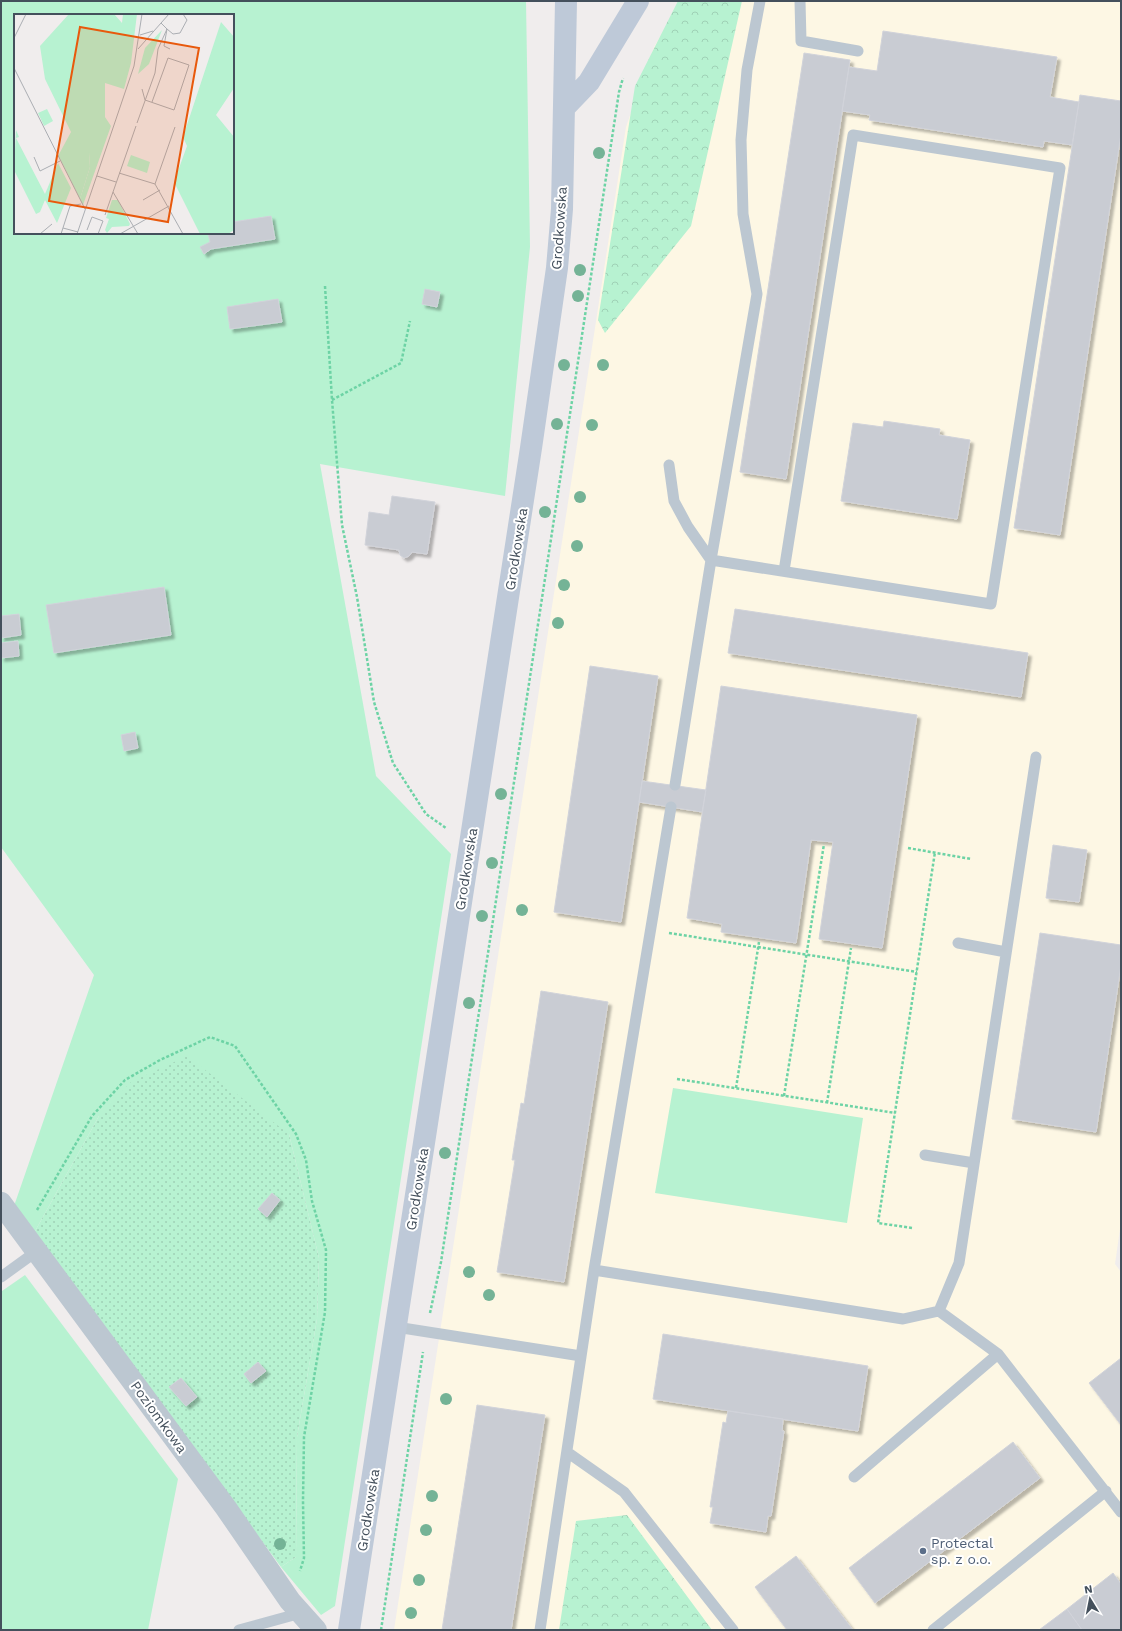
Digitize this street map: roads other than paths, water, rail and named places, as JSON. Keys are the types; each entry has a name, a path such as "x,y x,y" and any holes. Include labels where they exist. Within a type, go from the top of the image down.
{"main road":[{"name":"Grodkowska","path":"349,1630 532,448 557,268 562,209 566,1"},
{"path":"565,106 589,82 638,1"}],"street":[{"name":"Poziomkowa","path":"1,1203 226,1508 296,1607 316,1630"}],"lane":[{"path":"675,786 711,560 757,294 743,214 740,140 747,70 760,1"},
{"path":"800,1 801,41 858,51"},
{"path":"669,465 674,501 688,527 711,560 991,604 1060,168 853,135 784,571"},
{"path":"939,1311 959,1263 1036,757"},
{"path":"540,1630 594,1270 671,807"},
{"path":"958,943 1006,952"},
{"path":"925,1155 974,1163"},
{"path":"1,1277 37,1251"},
{"path":"594,1270 903,1319 939,1311 998,1354 1121,1512"},
{"path":"396,1327 581,1356"},
{"path":"854,1477 998,1354"},
{"path":"567,1452 624,1492 733,1630"},
{"path":"933,1630 1106,1491"},
{"path":"239,1630 296,1607"}],"place":[{"name":"Protectal sp. z o.o.","path":"923,1551"}]}
